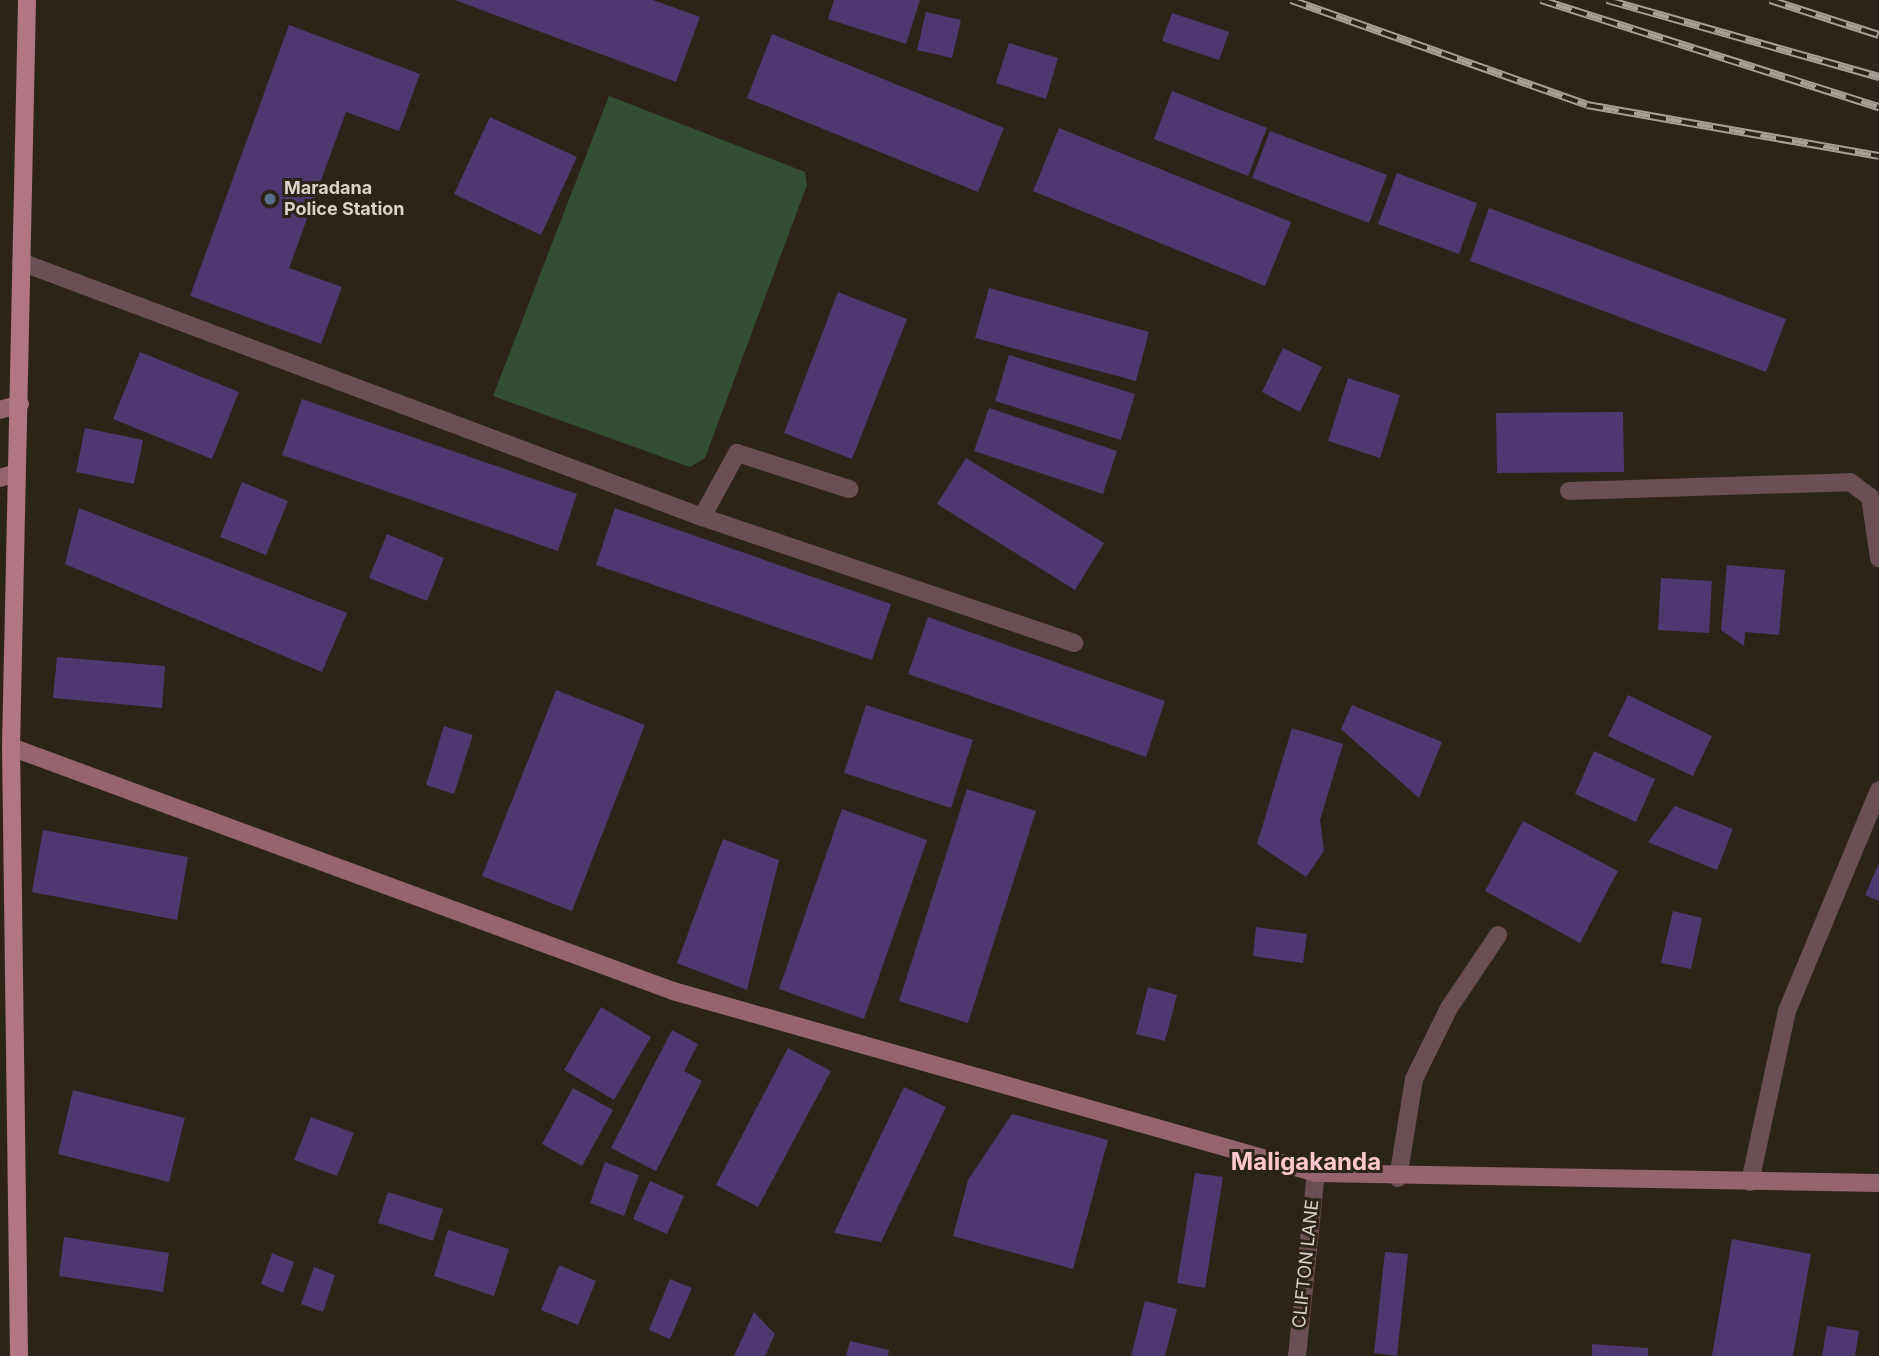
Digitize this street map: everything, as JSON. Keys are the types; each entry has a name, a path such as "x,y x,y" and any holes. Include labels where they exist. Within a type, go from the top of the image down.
{"main road":[{"path":"19,1356 8,476 20,404 27,0"},
{"path":"0,410 20,404"},
{"path":"11,747 673,991 1316,1173 1398,1178 1879,1182"}],"street":[{"path":"21,262 702,517 1074,643"},
{"path":"702,517 737,453 849,489"},
{"path":"1569,491 1850,482 1870,497 1879,558"},
{"path":"1750,1182 1787,1012 1879,789"},
{"path":"1398,1178 1414,1079 1449,1008 1499,935"},
{"name":"CLIFTON LANE","path":"1297,1356 1316,1173"}],"green space":[{"path":"609,96 805,172 807,185 705,458 690,467 493,396"}],"building":[{"path":"455,0 653,0 700,17 676,82"},
{"path":"834,0 920,0 906,44 828,19"},
{"path":"926,12 961,20 952,58 917,50"},
{"path":"1172,13 1229,32 1219,60 1162,41"},
{"name":"Maradana Police Station","path":"289,25 420,74 399,131 346,112 289,268 342,287 321,344 190,296"},
{"path":"772,34 1004,128 978,192 747,98"},
{"path":"1009,43 1058,58 1046,99 996,83"},
{"path":"1172,91 1267,128 1248,176 1154,139"},
{"path":"490,117 577,157 541,235 454,194"},
{"path":"1059,128 1291,222 1265,286 1033,191"},
{"path":"1270,131 1387,175 1369,223 1252,178"},
{"path":"1397,173 1477,203 1459,254 1378,224"},
{"path":"1489,208 1786,319 1766,372 1470,261"},
{"path":"989,288 1149,332 1136,381 975,338"},
{"path":"838,292 907,319 852,459 784,433"},
{"path":"1283,348 1322,367 1300,412 1262,392"},
{"path":"140,352 239,392 212,459 113,419"},
{"path":"1009,355 1135,394 1121,440 995,401"},
{"path":"1348,378 1400,395 1380,458 1328,441"},
{"path":"302,399 577,494 558,551 282,455"},
{"path":"989,408 1117,451 1103,494 974,451"},
{"path":"1623,412 1624,472 1497,473 1496,413"},
{"path":"85,428 143,440 134,484 76,472"},
{"path":"966,458 1104,543 1075,590 937,504"},
{"path":"242,482 288,501 266,555 220,537"},
{"path":"79,508 347,613 322,672 65,564"},
{"path":"615,508 891,604 872,660 596,565"},
{"path":"387,534 444,558 427,601 369,578"},
{"path":"1727,565 1785,570 1779,635 1745,632 1744,646 1721,630"},
{"path":"1661,578 1712,581 1709,633 1658,630"},
{"path":"928,617 1165,701 1146,757 908,674"},
{"path":"57,657 165,666 162,708 53,698"},
{"path":"556,690 645,725 572,911 482,876"},
{"path":"1628,695 1712,736 1693,776 1608,736"},
{"path":"866,705 973,740 951,808 844,773"},
{"path":"1352,705 1442,742 1419,798 1341,729"},
{"path":"444,726 473,735 454,794 426,785"},
{"path":"1292,728 1343,744 1320,820 1324,851 1306,877 1257,844"},
{"path":"1594,751 1655,779 1636,822 1575,794"},
{"path":"967,789 1036,811 968,1023 899,1001"},
{"path":"1675,806 1733,829 1717,870 1648,842"},
{"path":"842,809 927,840 864,1019 779,989"},
{"path":"1523,821 1618,871 1580,943 1485,891"},
{"path":"43,830 188,857 177,920 32,892"},
{"path":"723,839 779,860 747,990 677,963"},
{"path":"1879,863 1879,901 1865,895"},
{"path":"1673,911 1702,918 1691,969 1661,963"},
{"path":"1256,927 1307,934 1303,963 1253,956"},
{"path":"1148,987 1177,995 1165,1041 1136,1034"},
{"path":"601,1007 651,1037 614,1100 564,1070"},
{"path":"672,1030 698,1044 684,1071 702,1081 656,1171 611,1148"},
{"path":"788,1048 831,1071 758,1207 716,1185"},
{"path":"904,1087 946,1107 881,1242 834,1233"},
{"path":"573,1088 613,1110 582,1166 542,1144"},
{"path":"73,1090 185,1118 169,1182 58,1154"},
{"path":"1012,1114 1108,1140 1073,1269 953,1236 968,1180"},
{"path":"311,1117 354,1133 337,1176 294,1160"},
{"path":"605,1162 639,1175 624,1216 590,1203"},
{"path":"1195,1173 1223,1177 1205,1288 1177,1283"},
{"path":"650,1181 684,1196 667,1234 633,1219"},
{"path":"388,1192 443,1209 433,1241 378,1223"},
{"path":"448,1230 509,1249 494,1296 434,1276"},
{"path":"64,1237 169,1253 163,1292 59,1276"},
{"path":"1732,1239 1811,1254 1793,1356 1712,1356"},
{"path":"1385,1252 1408,1254 1397,1356 1374,1353"},
{"path":"272,1253 294,1262 283,1293 261,1284"},
{"path":"559,1265 596,1281 578,1325 541,1310"},
{"path":"314,1267 335,1275 323,1312 301,1304"},
{"path":"670,1279 692,1288 670,1339 649,1330"},
{"path":"1145,1301 1177,1309 1165,1356 1131,1356"},
{"path":"754,1312 775,1334 765,1356 734,1356"},
{"path":"1827,1326 1859,1331 1855,1356 1822,1356"},
{"path":"850,1341 889,1350 888,1356 846,1356"},
{"path":"1592,1344 1648,1348 1648,1356 1592,1356"}],"railway":[{"path":"1291,0 1587,105 1879,156"},
{"path":"1541,0 1879,107"},
{"path":"1607,0 1879,77"},
{"path":"1770,0 1879,35"}],"place":[{"name":"Maradana Police Station","path":"270,199"}],"district":[{"name":"Maligakanda","path":"1306,1162"}]}
